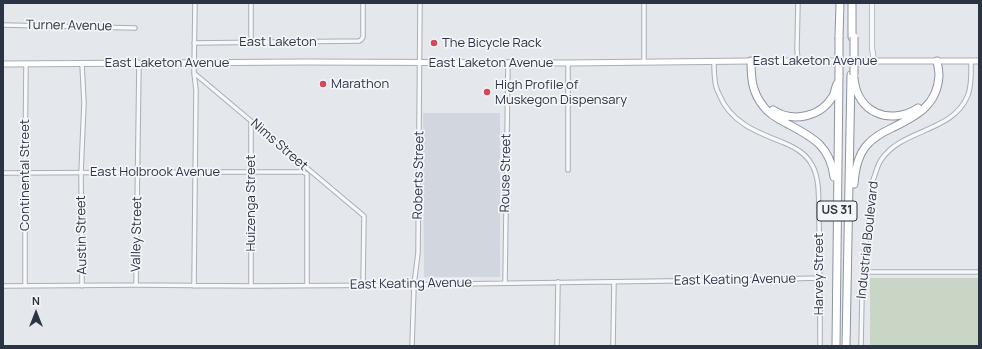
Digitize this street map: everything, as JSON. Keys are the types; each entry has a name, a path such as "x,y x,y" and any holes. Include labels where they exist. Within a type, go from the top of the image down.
{"highway":[{"name":"US 31","path":"836,346 840,3"},
{"name":"US 31","path":"846,346 853,37 852,3"},
{"path":"751,61 755,84 762,100 777,113 789,117 801,117 821,109 834,94 839,76"},
{"path":"751,61 751,78 753,86 764,108 772,115 815,140 831,160 837,206"},
{"path":"852,75 858,94 869,108 887,116 905,115 919,108 932,91 937,61"},
{"path":"849,230 852,225 854,181 859,159 866,146 871,141 882,133 911,118 928,105 935,94 938,82 939,75 937,61"}],"main road":[{"name":"East Laketon Avenue","path":"3,64 979,61"}],"street":[{"path":"194,286 196,90 194,73 195,3"},
{"path":"251,3 251,43"},
{"name":"East Laketon","path":"194,43 357,42 363,37 363,3"},
{"name":"Roberts Street","path":"412,346 414,285 418,253 420,3"},
{"path":"644,3 644,62"},
{"path":"798,3 798,61"},
{"path":"872,3 872,48 874,61"},
{"name":"Turner Avenue","path":"3,25 135,28"},
{"name":"Industrial Boulevard","path":"861,346 863,272 873,180 881,160 895,146 944,122 958,111 968,95 970,87 971,61"},
{"name":"Harvey Street","path":"714,62 716,87 723,104 732,115 749,128 792,146 808,159 815,170 818,190 820,346"},
{"name":"Valley Street","path":"136,285 139,63"},
{"name":"Rouse Street","path":"505,283 508,63"},
{"path":"568,63 568,170"},
{"name":"Continental Street","path":"25,286 26,64"},
{"name":"Austin Street","path":"82,64 84,107 81,172 82,286"},
{"name":"Nims Street","path":"194,73 364,216 363,285"},
{"name":"Huizenga Street","path":"251,120 251,286"},
{"name":"East Holbrook Avenue","path":"3,173 303,172 307,174 307,285"},
{"path":"863,272 979,272"},
{"name":"East Keating Avenue","path":"3,286 414,285 820,278"},
{"path":"557,346 558,282"},
{"path":"613,346 614,282"}],"shaded area":[{"path":"423,113 500,113 500,277 424,277"}],"green space":[{"path":"870,278 979,278 979,346 870,346"}],"place":[{"name":"The Bicycle Rack","path":"434,43"},
{"name":"Marathon","path":"323,84"},
{"name":"High Profile of Muskegon Dispensary","path":"487,92"}]}
